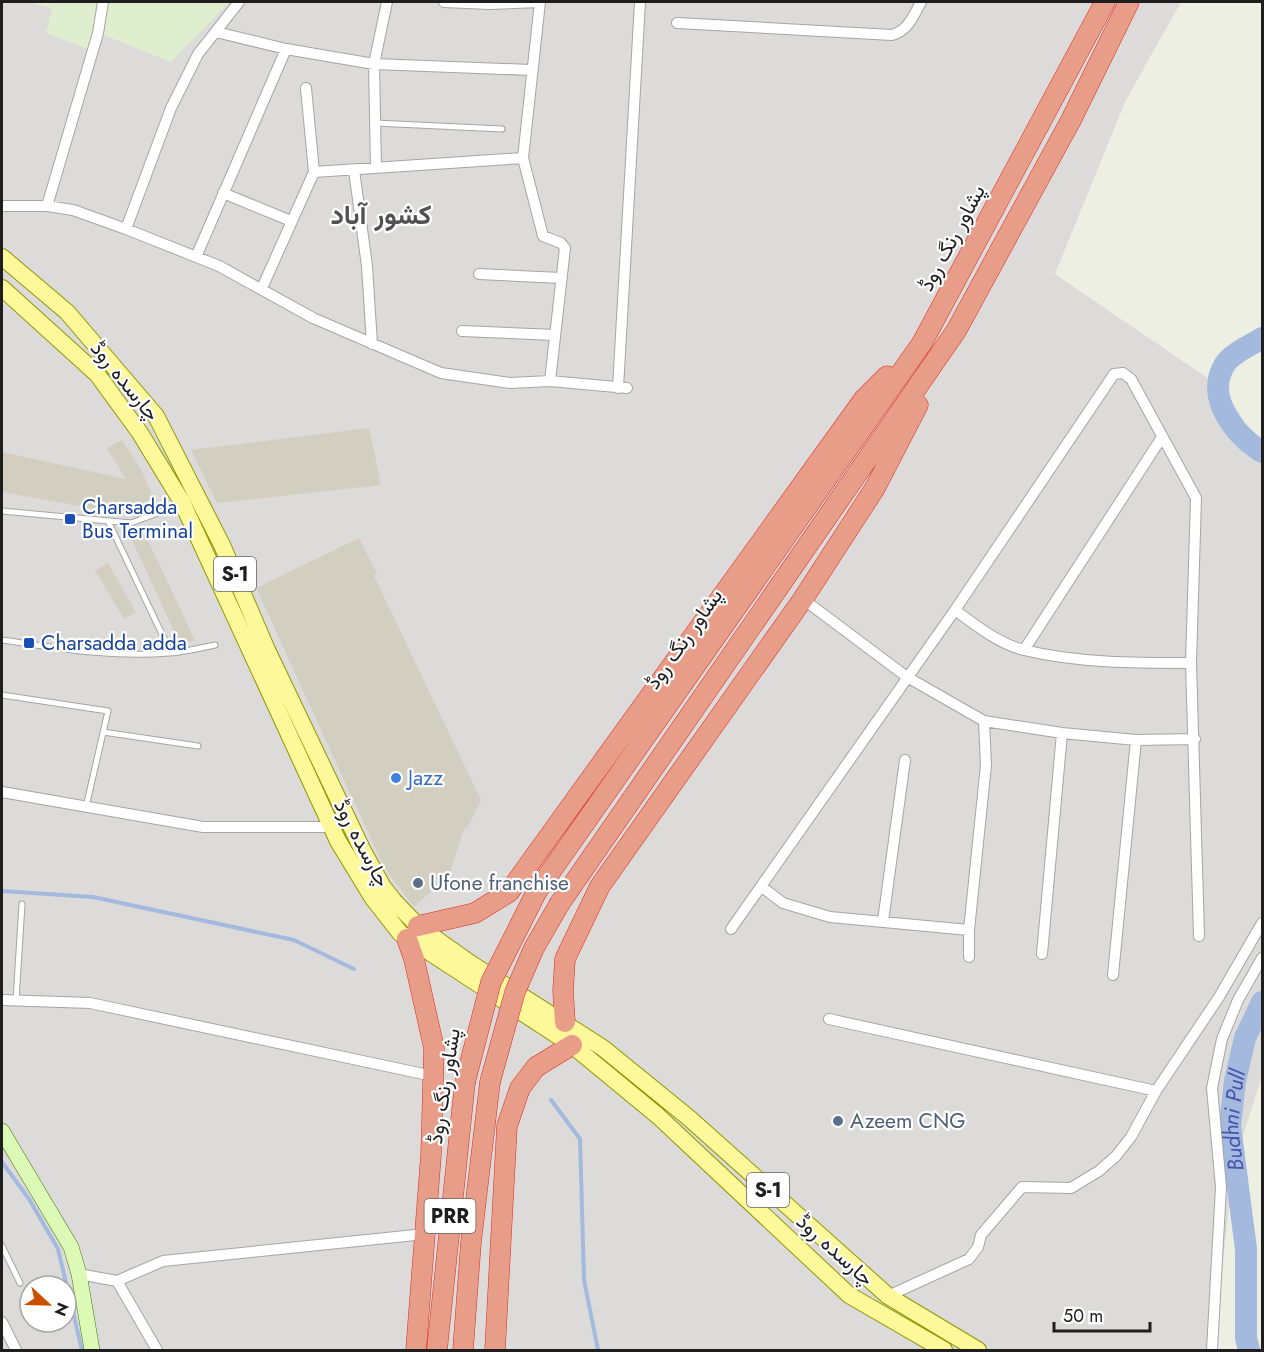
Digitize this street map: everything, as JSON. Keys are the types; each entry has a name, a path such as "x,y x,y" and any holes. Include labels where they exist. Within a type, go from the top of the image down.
{"highway":[{"name":"پشاور رنگ روڈ","path":"436,1350 465,1082 492,982 537,891 922,343 1105,2"},
{"path":"564,1022 565,959 600,886 803,598 875,488 956,331 1065,131 1129,2"},
{"name":"PRR","path":"463,1350 471,1242 490,1082 515,992 534,948 560,903 956,331"},
{"path":"416,1350 431,1155 434,1048 414,959 413,932 475,913 509,892 864,399 922,343"},
{"path":"495,1350 507,1126 520,1088 536,1067 572,1045"}],"main road":[{"name":"چارسدہ روڈ","path":"2,257 67,312 156,416 190,501 331,827 372,897 413,932 572,1045 658,1116 751,1206 849,1295 949,1346 978,1350"},
{"name":"چارسدہ روڈ","path":"2,288 97,374 222,545 267,650 370,865 413,932 470,963 603,1048 689,1118 888,1296 949,1346"}],"street":[{"path":"47,206 98,33 103,2"},
{"path":"126,229 171,108 198,54 239,2"},
{"path":"376,168 373,122 374,64 387,2"},
{"path":"444,2 489,4 540,2 522,158 543,236 561,243 565,248 550,381"},
{"path":"2,206 47,206 73,210 126,229 196,257 262,288 313,318 441,373 510,383 550,381 622,388 640,2"},
{"path":"677,23 892,35 908,26 921,2"},
{"path":"216,32 286,49 374,64 531,70"},
{"path":"196,257 286,49"},
{"path":"262,288 314,172 306,88"},
{"path":"314,172 522,158"},
{"path":"354,170 367,267 372,344"},
{"path":"223,193 291,221"},
{"path":"479,274 561,278"},
{"path":"462,332 555,335"},
{"path":"731,929 955,610 1114,374 1123,373 1131,379 1196,498 1191,663 1199,936"},
{"path":"1024,650 1162,437"},
{"path":"803,598 907,677 984,721 1062,733 1136,740 1195,739"},
{"path":"955,610 977,627 1024,650 1124,663 1191,663"},
{"path":"969,957 969,930 986,765 984,721"},
{"path":"1042,954 1062,733"},
{"path":"1113,975 1136,740"},
{"path":"884,921 905,760"},
{"path":"2,792 202,827 331,827"},
{"path":"762,887 783,903 830,917 969,930"},
{"path":"888,1296 969,1259 978,1247 981,1235 1022,1187 1071,1188 1099,1171 1116,1156 1131,1137 1156,1091 1219,997 1263,924"},
{"path":"1212,1350 1221,1187 1212,1088 1222,1039 1238,1000 1263,958"},
{"path":"2,1000 90,1003 433,1076"},
{"path":"829,1019 1156,1091"},
{"path":"2,1131 71,1247 79,1274 92,1350"},
{"path":"79,1274 117,1281 163,1261 425,1234"},
{"path":"117,1281 157,1350"},
{"path":"2,1322 16,1350"}],"lane":[{"path":"373,122 502,129"},
{"path":"2,511 109,523 131,523 190,501"},
{"path":"109,523 171,653"},
{"path":"2,640 86,652 171,653 215,645"},
{"path":"2,695 108,711 86,807"},
{"path":"103,732 198,746"},
{"path":"16,1000 22,904"},
{"path":"2,1246 18,1279"}],"shaded area":[{"path":"2,2 1181,2 1125,102 1055,274 1225,390 1262,451 1262,1076 1234,1164 1213,1350 2,1350"}],"green space":[{"path":"28,2 230,2 171,62 99,33 93,51 46,33 52,8"}],"building":[{"path":"369,428 381,485 217,503 191,450"},
{"path":"122,440 142,471 153,498 127,511 107,511 2,492 2,452 126,479 107,448"},
{"path":"142,528 195,640 181,646 129,534"},
{"path":"359,538 377,574 374,576 481,800 468,827 464,829 449,875 414,907 384,867 256,588"},
{"path":"108,563 136,612 124,619 95,570"}],"waterway":[{"name":"Budhni Pull","path":"1262,338 1228,360 1219,377 1218,389 1225,414 1242,436 1262,452"},
{"path":"2,891 93,897 294,940 354,969"},
{"name":"Budhni Pull","path":"1249,1350 1246,1338 1246,1249 1230,1126 1235,1081 1245,1038 1262,1002"},
{"path":"551,1100 580,1139 584,1280 598,1350"},
{"path":"2,1162 29,1199 58,1249 82,1350"}],"place":[{"name":"Charsadda Bus Terminal","path":"70,519"},
{"name":"Charsadda adda","path":"29,643"},
{"name":"Jazz","path":"396,778"},
{"name":"Ufone franchise","path":"418,883"},
{"name":"Azeem CNG","path":"838,1121"}],"district":[{"name":"کشور آباد","path":"381,214"}]}
